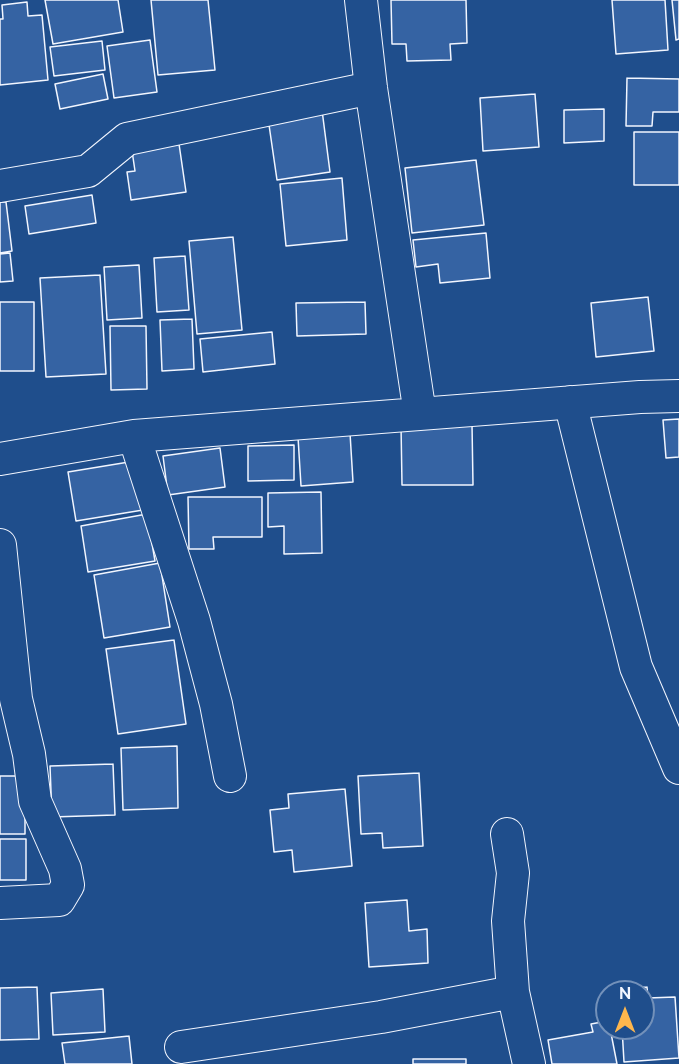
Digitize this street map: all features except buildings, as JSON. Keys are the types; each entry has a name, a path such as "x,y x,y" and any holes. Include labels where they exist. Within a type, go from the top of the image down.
{"street":[{"path":"361,0 371,88 420,414"},
{"path":"0,186 88,171 127,139 371,88"},
{"path":"0,459 134,436 570,402 679,396"},
{"path":"570,402 636,667 679,768"},
{"path":"134,436 194,621 216,704 230,776"},
{"path":"0,545 16,699 29,754 35,801 66,869 68,885 59,900 0,903"},
{"path":"507,834 513,873 508,921 513,992 529,1064"},
{"path":"181,1047 381,1017 513,992"}]}
